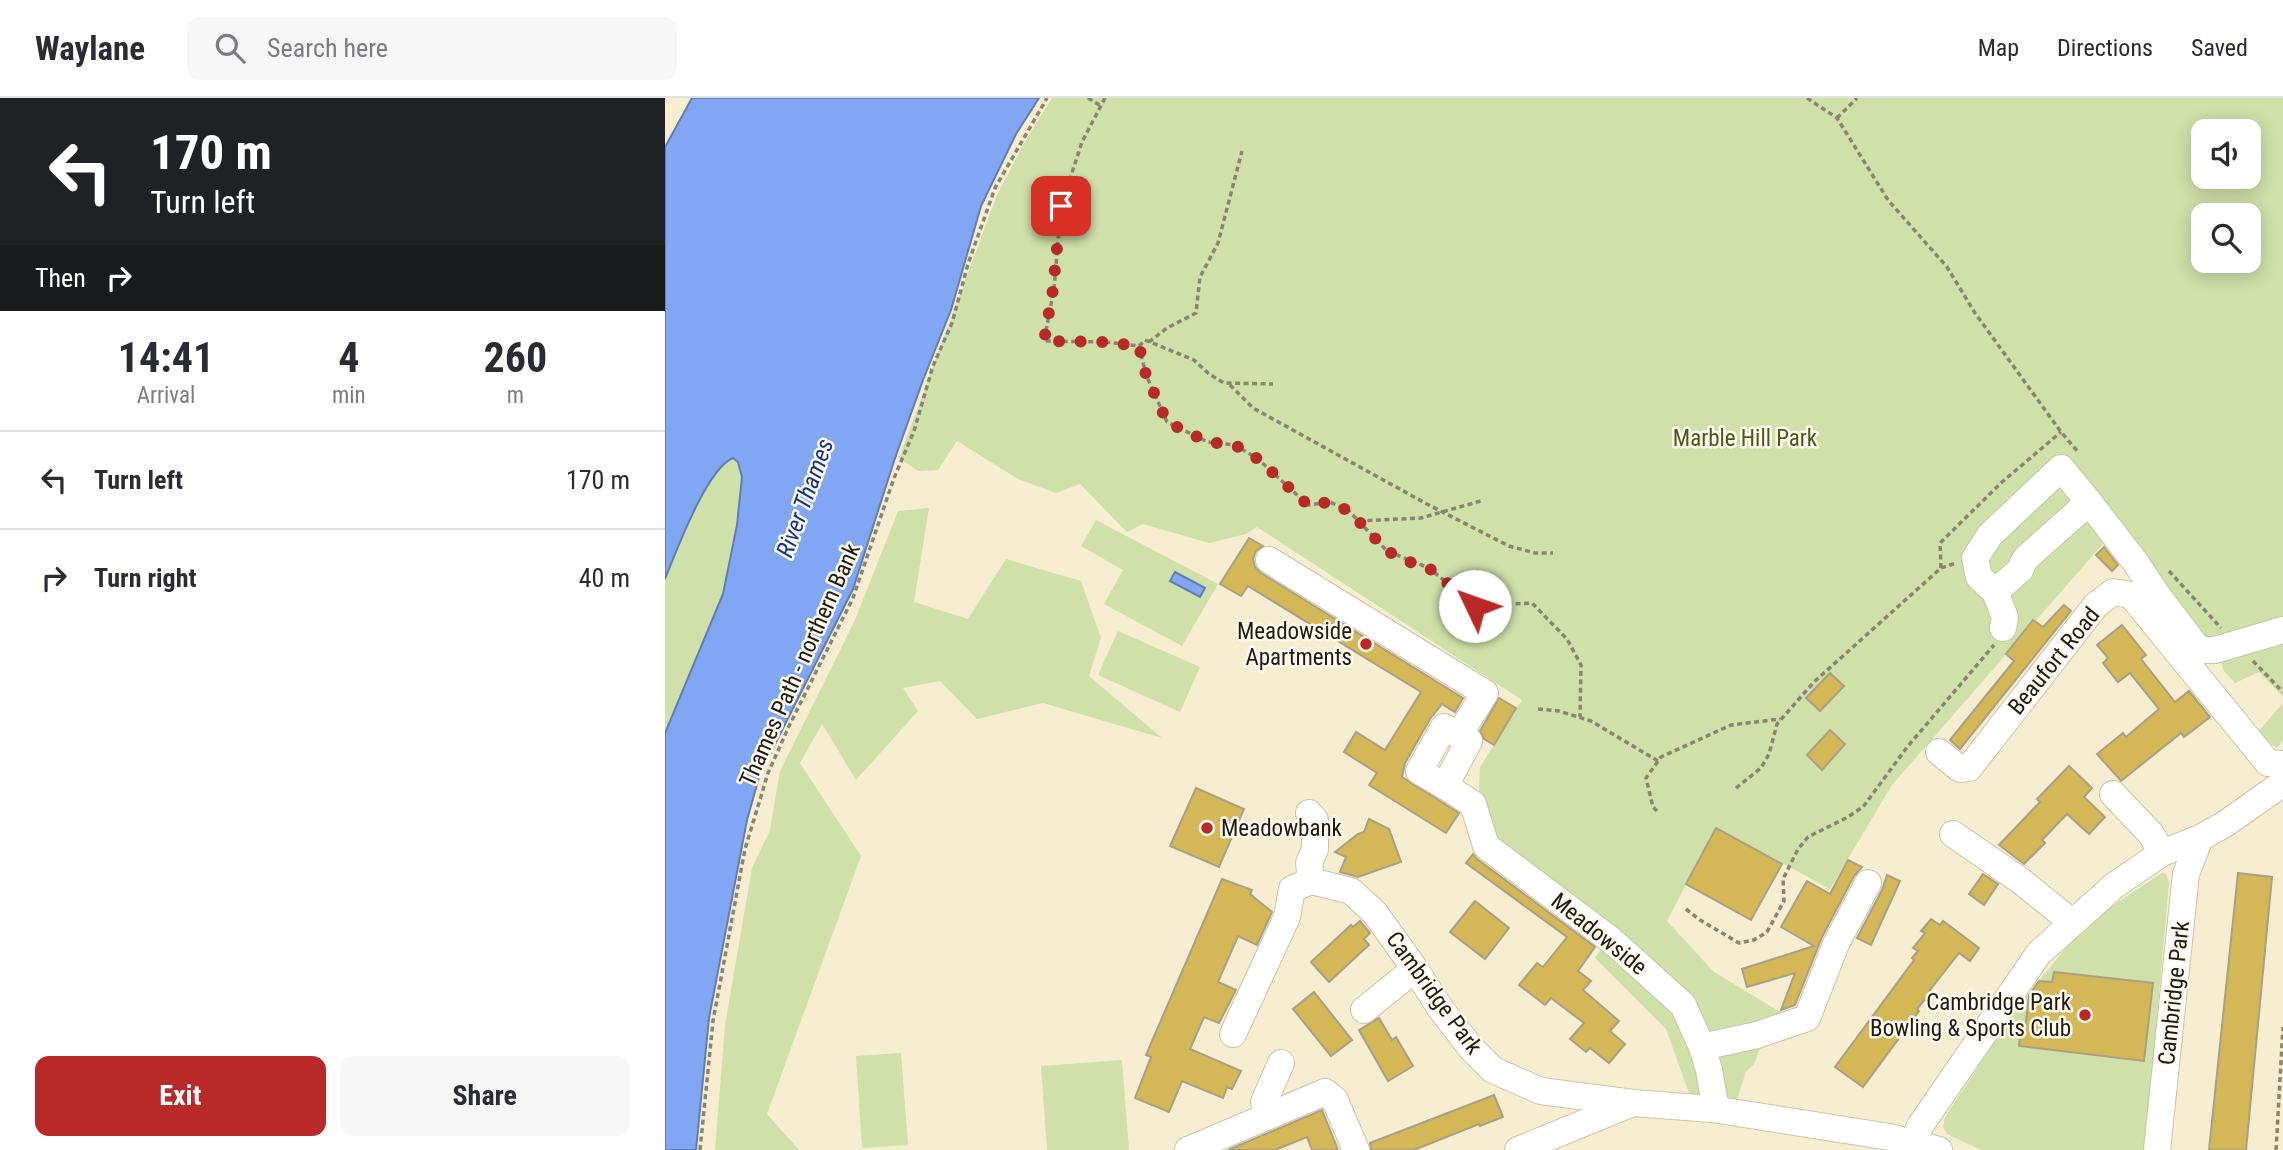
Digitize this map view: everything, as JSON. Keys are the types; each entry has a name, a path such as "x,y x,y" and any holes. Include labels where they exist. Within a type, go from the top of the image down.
{"street":[{"path":"2003,628 2005,617 1995,592 1979,577 1975,558 1990,535 2061,468 2136,563 2199,650 2215,650 2283,630"},
{"path":"1995,592 2021,570 2025,559 2089,502"},
{"name":"Meadowside","path":"1269,560 1485,693 1459,735 1469,741 1445,786 1473,804 1486,846 1611,940 1683,1005 1702,1047 1714,1099 1712,1109"},
{"name":"Beaufort Road","path":"1939,752 1959,769 1969,768 2096,606 2113,592 2131,596 2268,764 2283,764"},
{"name":"Cambridge Park","path":"1932,1148 1920,1126 2039,953 2116,885 2162,853 2200,838 2225,824 2283,783"},
{"path":"2113,794 2151,834 2162,853"},
{"path":"1233,1034 1287,917 1292,889 1319,882 1309,863 1315,849 1315,820 1309,813"},
{"path":"1953,834 2021,881 2073,923"},
{"name":"Cambridge Park","path":"2157,1150 2186,874 2200,838"},
{"name":"Cambridge Park","path":"1319,882 1351,891 1375,913 1440,1008 1471,1048 1493,1070 1541,1091 1633,1103 1712,1109 1890,1137 1932,1148"},
{"path":"1702,1047 1757,1035 1807,1018 1836,944 1868,883"},
{"path":"1364,1010 1415,969"},
{"path":"1270,1115 1264,1102 1281,1063"},
{"path":"1188,1150 1325,1092 1335,1100 1356,1150"},
{"name":"Cambridge Park","path":"1518,1150 1633,1103"}],"path":[{"name":"Thames Path - northern Bank","path":"699,1150 713,1021 745,849 768,773 853,598 894,478 914,431 933,366 952,323 968,264 995,188 1047,98"},
{"path":"1088,98 1101,106"},
{"path":"1105,98 1082,142 1061,206 1053,289 1044,341 1106,342 1139,346"},
{"path":"1807,98 1837,118 1888,200 1947,267 1975,313 2061,432 2084,459"},
{"path":"1837,118 1857,98"},
{"path":"1149,342 1167,328 1196,313 1200,278 1218,243 1242,151"},
{"path":"1139,346 1145,340 1194,360 1224,383 1273,384"},
{"path":"1139,346 1146,375 1167,422 1208,442 1235,445 1258,459 1308,505 1329,502 1349,511 1387,551 1429,568 1475,606 1532,603 1567,639 1581,665 1580,717"},
{"path":"1229,383 1253,408 1509,546 1535,553 1553,553"},
{"path":"1736,788 1761,768 1769,754 1777,724 1814,682 1941,568 1940,543 2002,482 2061,432"},
{"path":"1359,521 1421,518 1484,500"},
{"path":"2163,564 2283,692"},
{"path":"1686,909 1739,943 1754,940 1767,932 1784,901 1783,879 1798,849 1808,837 1863,807 1908,746 1996,643 2003,628"},
{"path":"1538,709 1559,711 1591,721 1658,761"},
{"path":"1657,811 1653,807 1646,778 1661,757 1731,725 1782,719"},
{"path":"2276,1150 2283,1027"}],"green space":[{"name":"Marble Hill Park","path":"1052,98 2283,98 2283,697 2259,672 2235,683 2224,671 2220,660 2200,666 2108,538 1892,785 1830,889 1716,827 1667,921 1714,972 1794,1018 1768,1027 1754,1064 1746,1072 1736,1102 1690,1096 1666,1029 1595,958 1614,928 1496,841 1479,793 1480,767 1522,700 1257,527 1246,534 1209,543 1143,524 1127,532 1080,484 1056,493 1018,479 957,441 938,470 918,471 899,458 997,195"},
{"path":"733,458 738,462 742,477 737,525 723,594 665,733 665,579 698,501 725,461"},
{"path":"929,508 914,602 968,619 1006,559 1081,581 1101,638 1089,676 1162,738 1043,703 977,719 940,681 903,688 918,711 856,780 822,724 800,763 861,856 767,1114 799,1150 715,1150 725,1025 752,868 770,830 780,771 855,620 898,511"},
{"path":"1096,520 1218,584 1182,646 1104,604 1123,570 1081,546"},
{"path":"1118,631 1200,667 1180,712 1098,675"},
{"path":"2283,703 2283,740 2277,748 2256,734"},
{"name":"Cambridge Park Bowling & Sports Club","path":"2162,873 2166,874 2169,883 2145,1150 1981,1150 1947,1134 1943,1127 1945,1117 2017,1008 2072,940 2109,908"},
{"path":"901,1053 908,1145 862,1148 856,1056"},
{"path":"1122,1060 1129,1150 1047,1150 1041,1066"}],"water":[{"name":"River Thames","path":"692,98 1039,98 1016,134 981,206 951,310 894,461 853,589 760,774 747,820 709,1018 696,1150 665,1150 665,733 723,594 737,525 742,477 738,462 733,458 713,477 684,531 665,579 665,147"},
{"path":"1175,572 1205,588 1200,597 1170,581"}],"building":[{"name":"Meadowside Apartments","path":"1249,538 1263,546 1256,551 1253,559 1255,567 1261,573 1463,698 1455,712 1442,704 1430,719 1405,763 1402,777 1459,813 1446,833 1369,785 1377,773 1344,752 1356,732 1385,750 1421,692 1248,586 1241,596 1220,584"},
{"path":"2104,547 2118,565 2112,571 2096,555"},
{"path":"2064,605 2071,611 1960,749 1950,740 2014,661 2006,654 2033,620 2043,627"},
{"path":"2122,625 2146,655 2141,659 2175,702 2189,691 2210,717 2184,737 2181,733 2121,781 2097,754 2123,733 2126,737 2159,709 2130,673 2118,682 2103,663 2108,658 2097,645"},
{"path":"1830,673 1844,686 1820,711 1806,698"},
{"path":"1499,698 1516,708 1494,745 1484,739 1480,731"},
{"path":"1830,730 1845,744 1822,770 1807,755"},
{"path":"2069,766 2092,788 2084,797 2105,817 2089,834 2067,814 2042,840 2045,843 2024,864 1999,845 2040,802 2037,799"},
{"name":"Meadowbank","path":"1196,788 1244,809 1219,867 1170,846"},
{"path":"1369,819 1389,829 1401,862 1358,877 1340,872 1346,857 1335,852 1364,832"},
{"path":"1716,828 1782,864 1751,920 1686,884"},
{"path":"1473,854 1595,947 1578,971 1591,981 1583,990 1619,1021 1610,1031 1625,1044 1609,1063 1590,1048 1586,1052 1570,1039 1584,1023 1551,998 1545,1005 1519,985 1537,963 1543,967 1567,937 1466,863"},
{"path":"1848,860 1862,867 1854,876 1822,937 1795,1005 1781,1010 1795,973 1747,987 1742,969 1814,946 1781,927 1807,881 1830,894"},
{"path":"2238,873 2272,877 2246,1150 2209,1150"},
{"path":"1983,874 1998,884 1984,905 1969,894"},
{"path":"1887,875 1900,881 1871,945 1857,938"},
{"path":"1222,879 1252,890 1250,894 1272,912 1257,945 1238,936 1218,982 1236,990 1219,1023 1204,1017 1190,1049 1241,1071 1232,1089 1227,1087 1223,1098 1182,1081 1169,1112 1135,1098 1151,1057 1146,1055"},
{"path":"1475,901 1509,928 1485,959 1450,932"},
{"path":"1931,919 1940,925 1943,921 1979,948 1970,961 1959,953 1863,1087 1835,1067 1914,960 1912,958 1918,951 1913,948 1925,933 1921,931"},
{"path":"1360,921 1370,933 1364,939 1369,945 1329,982 1311,962 1351,925 1353,927"},
{"path":"2054,972 2153,983 2144,1061 2019,1046 2021,1029 2025,1029 2029,995 2039,981 2052,982"},
{"path":"1314,992 1352,1040 1331,1056 1293,1009"},
{"path":"1379,1018 1392,1040 1396,1037 1413,1066 1388,1081 1359,1030"},
{"path":"1494,1095 1503,1117 1414,1150 1371,1150 1370,1143"},
{"path":"1322,1110 1338,1150 1312,1150 1307,1137 1275,1150 1228,1150"}],"place":[{"name":"Meadowside Apartments","path":"1366,644"},
{"name":"Meadowbank","path":"1207,828"},
{"name":"Cambridge Park Bowling & Sports Club","path":"2085,1015"}],"route":[{"path":"1061,206 1053,289 1044,341 1106,342 1139,346 1146,375 1167,422 1208,442 1235,445 1258,459 1308,505 1329,502 1349,511 1387,551 1429,568 1475,606"}]}
